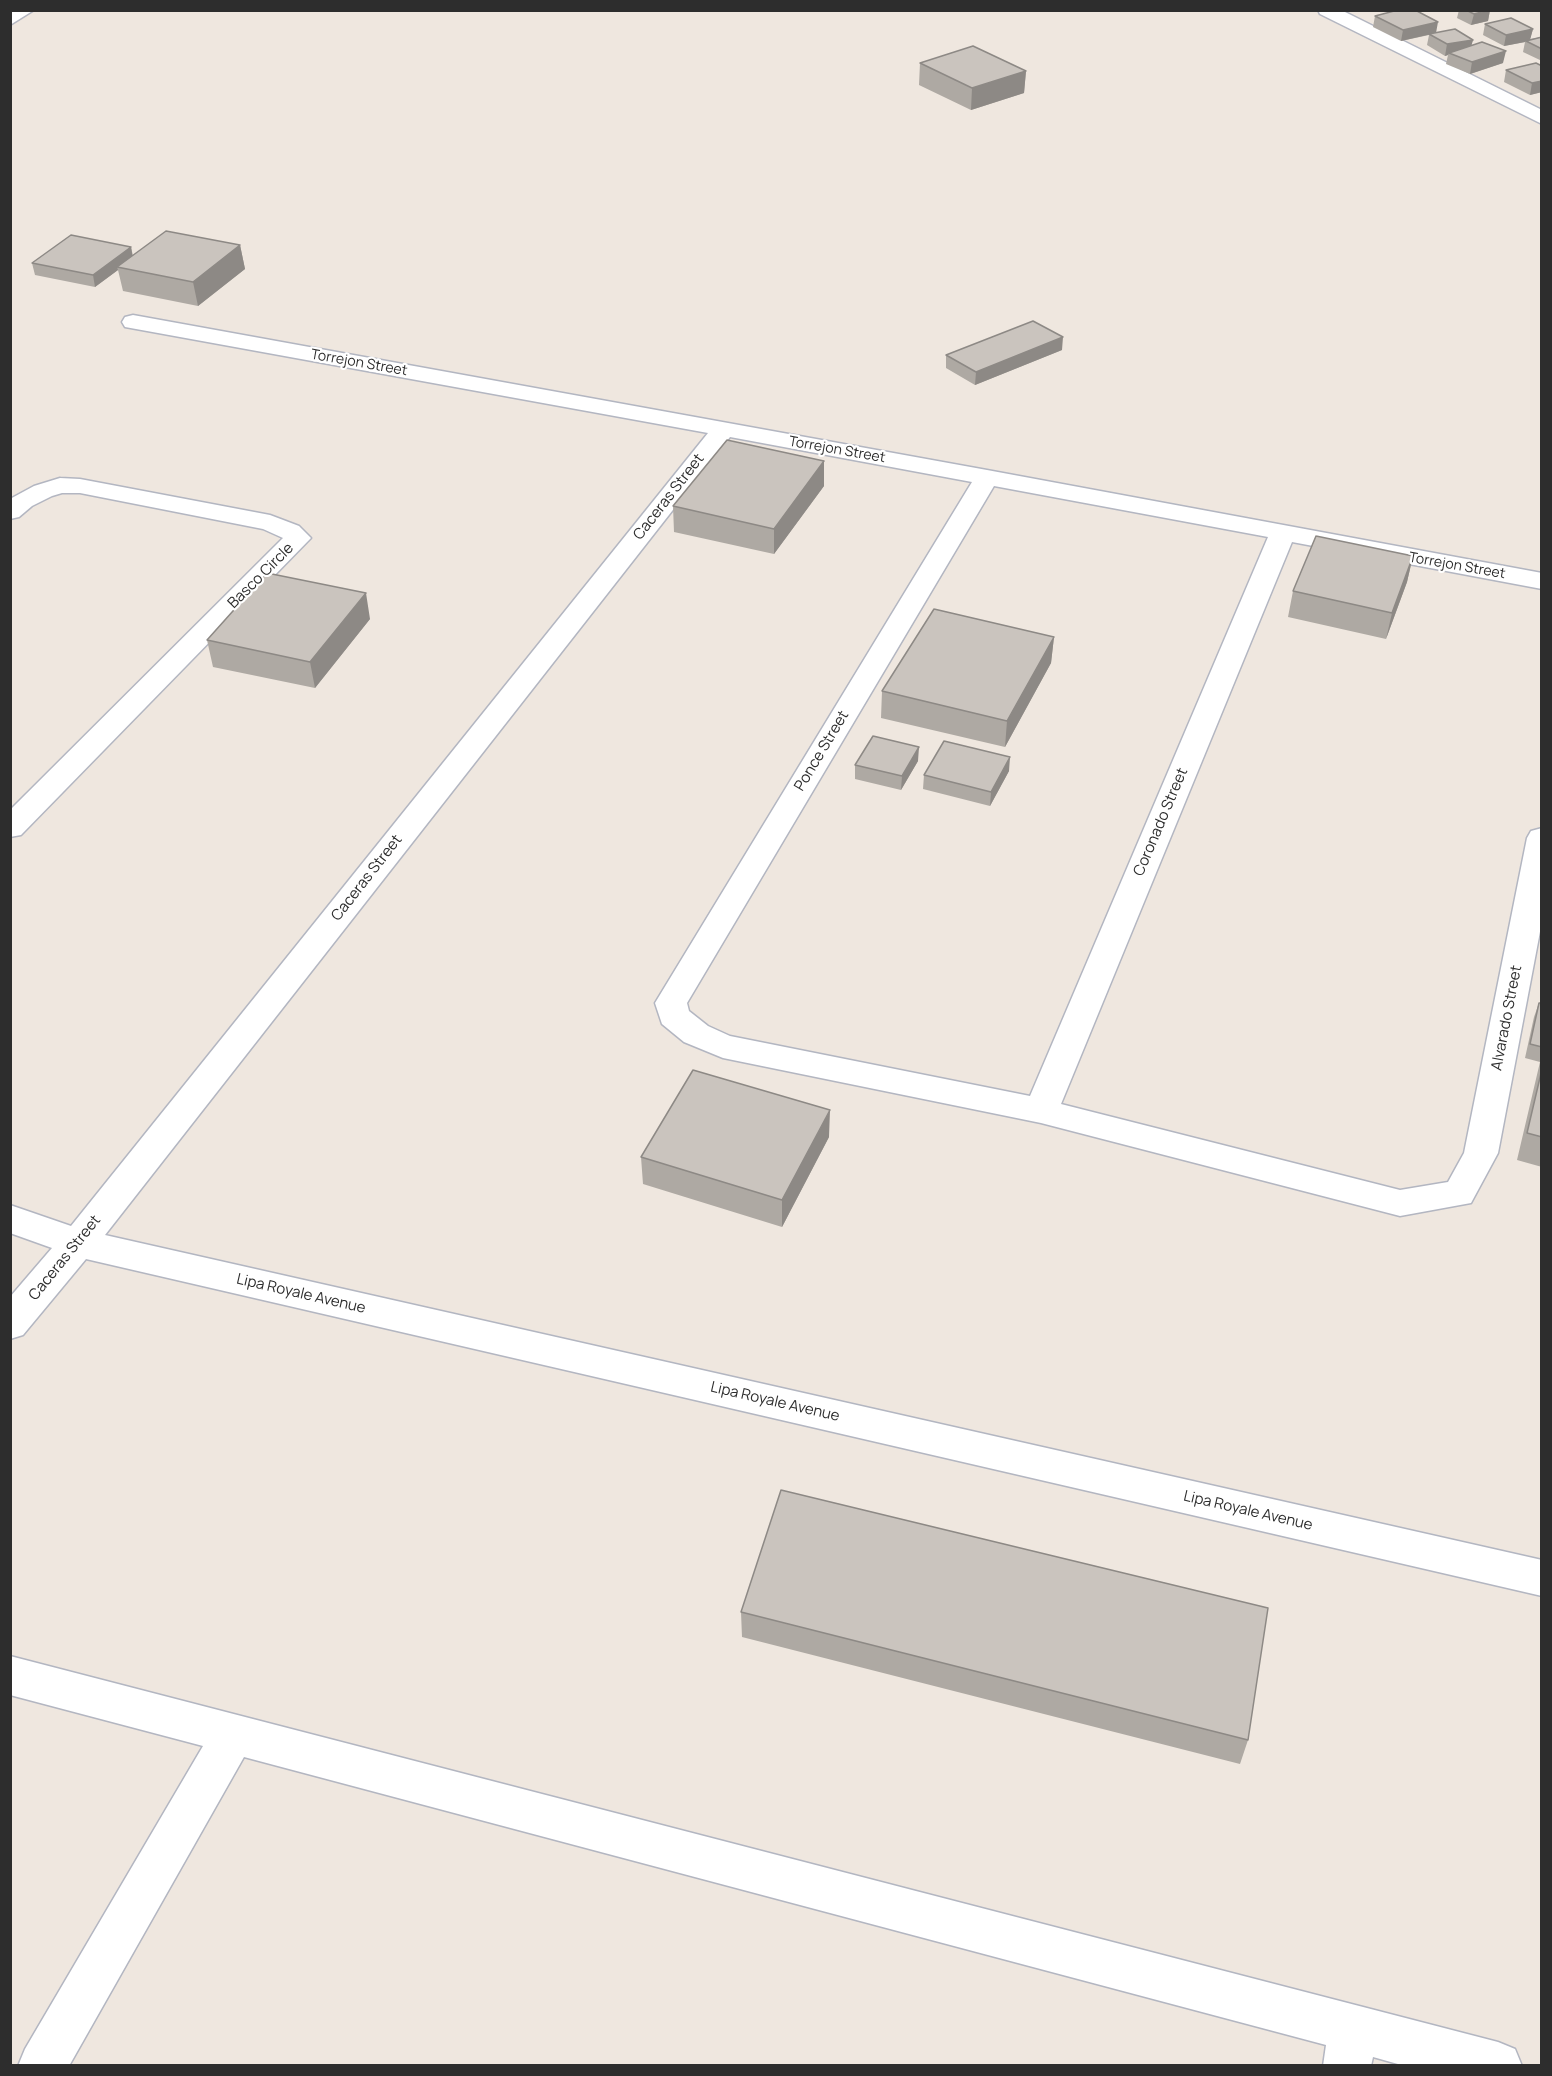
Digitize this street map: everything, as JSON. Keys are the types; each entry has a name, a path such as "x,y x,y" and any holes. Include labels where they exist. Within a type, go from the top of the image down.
{"street":[{"path":"10,20 26,10"},
{"path":"1326,10 1542,118"},
{"name":"Torrejon Street","path":"133,322 987,477 1542,581"},
{"name":"Caceras Street","path":"10,1324 78,1243 723,430"},
{"name":"Ponce Street","path":"987,477 671,1003 674,1016 683,1024 696,1034 723,1046 1041,1111"},
{"name":"Basco Circle","path":"10,512 23,501 43,491 60,485 80,486 270,523 290,531 298,538 10,828"},
{"name":"Coronado Street","path":"1041,1111 1282,534"},
{"name":"Alvarado Street","path":"1041,1111 1400,1203 1459,1194 1481,1154 1542,838"},
{"name":"Lipa Royale Avenue","path":"10,1218 78,1243 1542,1578"},
{"path":"10,1675 234,1732 1350,2046 1498,2066"},
{"path":"42,2066 234,1732"}],"building":[{"path":"1398,10 1415,10 1438,22 1403,30 1375,16"},
{"path":"1466,10 1489,10 1474,14"},
{"path":"1511,18 1533,29 1506,35 1485,24"},
{"path":"1455,29 1473,40 1447,44 1429,34"},
{"path":"1542,37 1542,49 1526,41"},
{"path":"1482,42 1506,51 1472,62 1449,53"},
{"path":"973,46 1026,71 972,88 920,63"},
{"path":"1536,63 1542,66 1542,81 1532,83 1506,70"},
{"path":"166,231 240,245 193,282 117,267"},
{"path":"71,235 131,247 93,275 32,263"},
{"path":"1033,321 1063,337 976,372 946,355"},
{"path":"727,440 824,461 774,529 673,506"},
{"path":"1316,536 1413,556 1392,613 1293,591"},
{"path":"267,573 366,593 310,662 207,640"},
{"path":"934,609 1054,637 1007,721 882,691"},
{"path":"873,736 919,747 902,776 855,765"},
{"path":"944,741 1010,757 991,792 924,775"},
{"path":"1539,1003 1542,1003 1542,1047 1530,1044"},
{"path":"1542,1069 1542,1137 1527,1133"},
{"path":"693,1070 830,1110 782,1200 641,1157"},
{"path":"781,1490 1268,1608 1248,1740 741,1612"}]}
